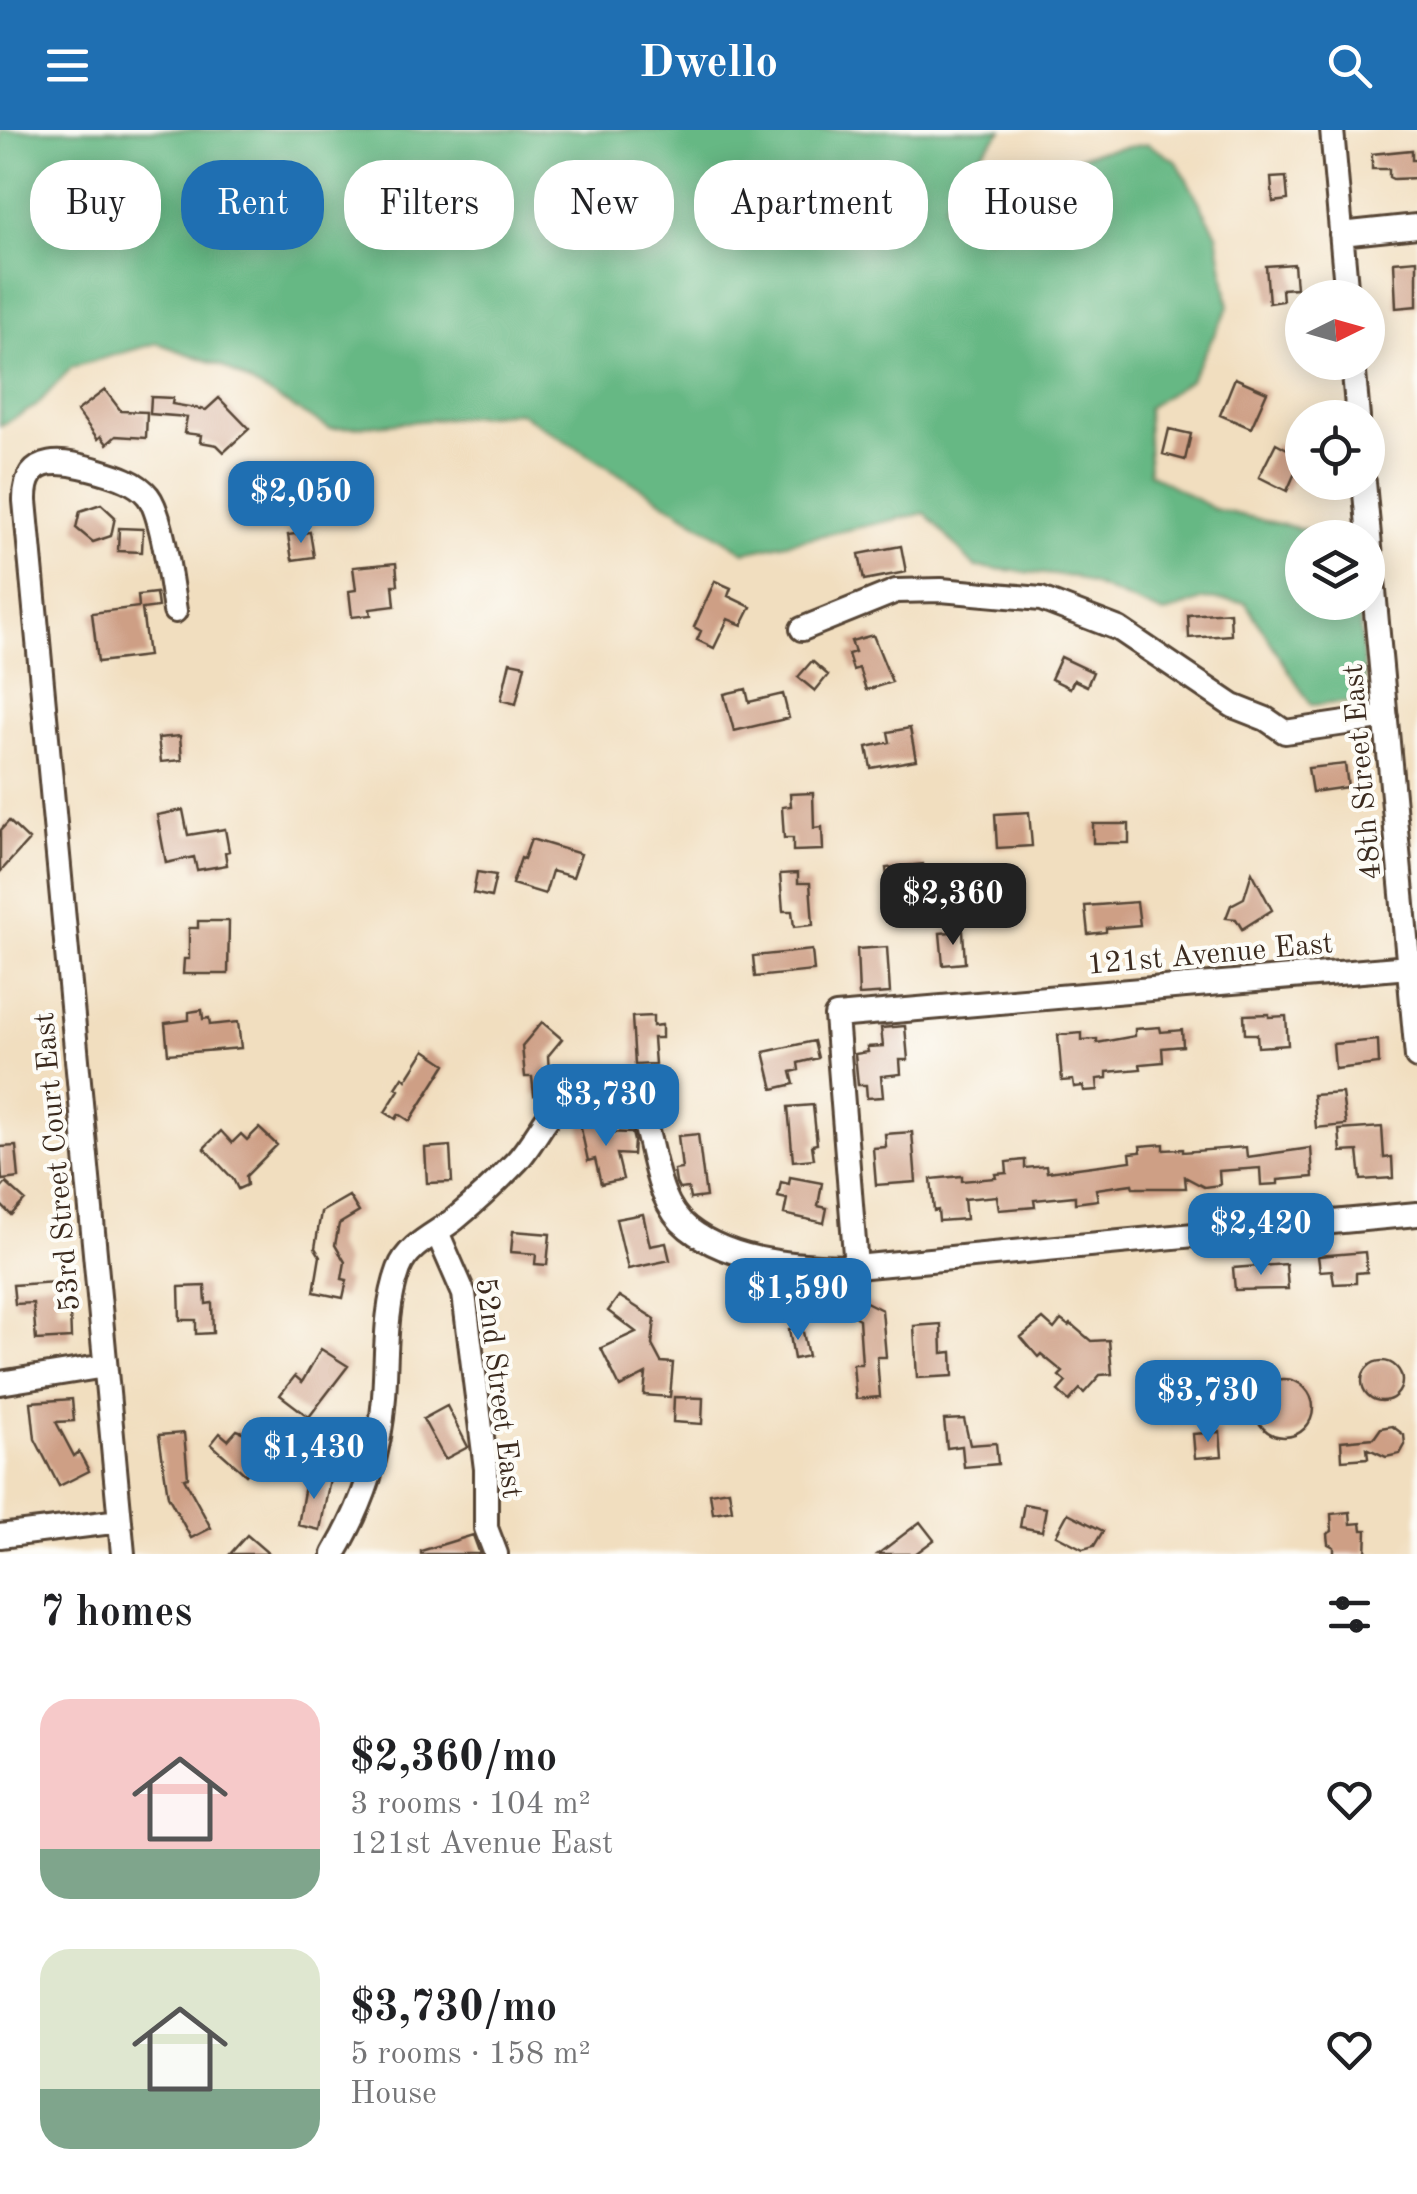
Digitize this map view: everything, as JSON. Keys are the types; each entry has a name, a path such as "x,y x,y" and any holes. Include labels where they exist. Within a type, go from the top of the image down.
{"street":[{"path":"1332,130 1345,280"},
{"path":"1341,234 1417,226"},
{"name":"53rd Street Court East","path":"123,1554 25,501 27,481 36,469 44,464 69,462 128,481 150,498 176,611"},
{"name":"48th Street East","path":"1366,500 1417,1057"},
{"path":"802,628 896,591 1010,594 1041,599 1119,629 1221,698 1285,732 1386,717"},
{"name":"121st Avenue East","path":"856,1267 836,1016 1409,967"},
{"path":"334,1554 360,1506 376,1460 385,1346 396,1280 404,1259 493,1186 521,1157 561,1100 584,1085 605,1080 630,1094 643,1113 660,1190 690,1230 745,1254 801,1264 856,1267 1417,1214"},
{"name":"52nd Street East","path":"436,1232 464,1294 486,1469 486,1528 496,1554"},
{"path":"0,1383 106,1366"},
{"path":"0,1536 120,1520"}],"green space":[{"path":"0,130 1002,130 975,160 948,160 948,196 944,205 948,212 948,250 1113,250 1113,160 1071,160 1148,144 1177,162 1217,234 1229,307 1190,380 1147,408 1149,473 1214,509 1285,525 1285,620 1360,620 1367,701 1311,705 1245,602 1204,599 1164,614 1075,577 975,567 925,513 745,552 519,412 330,429 220,365 157,343 72,367 36,406 0,426"}],"building":[{"path":"1412,150 1412,160 1417,160 1417,178 1393,179 1389,169 1372,169 1372,154"},
{"path":"1286,177 1288,200 1273,202 1271,178"},
{"path":"1417,260 1417,306 1396,308 1394,262"},
{"path":"1294,264 1295,280 1285,280 1283,301 1269,303 1266,266"},
{"path":"1235,378 1267,392 1251,428 1220,415"},
{"path":"105,390 121,411 147,412 146,438 116,436 107,444 101,436 98,439 77,411"},
{"path":"151,397 173,398 172,404 206,410 219,398 249,429 224,452 217,445 200,442 201,435 184,433 187,417 150,414"},
{"path":"1169,429 1191,434 1185,460 1163,454"},
{"path":"1276,443 1285,448 1285,490 1259,477"},
{"path":"101,504 115,517 111,536 93,542 76,528 80,511"},
{"path":"119,528 143,529 142,552 118,551"},
{"path":"310,532 314,557 292,560 288,535"},
{"path":"901,546 906,572 864,580 859,554"},
{"path":"396,563 395,606 370,609 371,615 352,617 349,591 356,590 353,567"},
{"path":"715,581 731,588 728,596 751,607 742,625 728,619 714,648 697,640 701,631 694,627"},
{"path":"156,593 158,607 142,609 148,656 98,662 92,613 139,607 138,595"},
{"path":"1230,612 1231,635 1189,638 1188,615"},
{"path":"873,635 892,682 866,690 859,668 853,670 848,654 855,652 851,641"},
{"path":"1061,657 1093,672 1087,686 1074,680 1070,688 1051,679"},
{"path":"812,661 828,675 815,691 798,677"},
{"path":"510,662 525,665 516,704 501,700"},
{"path":"746,689 749,702 783,694 789,718 734,731 724,694"},
{"path":"910,728 916,760 871,768 867,747 890,742 888,732"},
{"path":"180,736 182,760 161,762 158,738"},
{"path":"1345,764 1348,787 1312,792 1308,768"},
{"path":"813,793 814,828 822,827 823,850 793,851 793,838 784,838 782,807 791,806 790,794"},
{"path":"183,810 188,835 225,829 227,865 197,870 194,857 166,863 157,815"},
{"path":"1029,812 1032,846 997,848 995,814"},
{"path":"9,821 29,840 0,872 0,831"},
{"path":"1093,824 1129,824 1129,843 1093,843"},
{"path":"531,839 581,854 573,877 552,871 545,894 512,884"},
{"path":"923,864 925,879 905,880 907,904 914,903 916,916 892,918 886,868"},
{"path":"477,872 496,875 491,897 473,893"},
{"path":"1252,872 1272,910 1242,929 1236,919 1226,918 1231,905 1244,898"},
{"path":"798,873 798,883 810,883 813,925 794,927 792,911 783,911 780,874"},
{"path":"1137,902 1140,925 1088,934 1085,906"},
{"path":"198,921 229,921 228,974 183,974 184,959 189,959 189,928 198,928"},
{"path":"963,931 965,963 943,965 940,933"},
{"path":"887,947 890,993 859,995 857,949"},
{"path":"812,950 814,971 755,977 753,956"},
{"path":"202,1010 203,1019 209,1018 210,1025 238,1022 241,1048 168,1054 165,1023 189,1020 189,1012"},
{"path":"1244,1015 1286,1016 1288,1045 1258,1047 1257,1034 1245,1034"},
{"path":"653,1016 653,1026 662,1025 662,1038 653,1038 655,1064 635,1065 632,1017"},
{"path":"542,1022 562,1039 548,1056 550,1090 534,1095 532,1077 525,1077 522,1046"},
{"path":"905,1026 908,1060 900,1060 901,1074 881,1076 883,1097 867,1098 866,1085 858,1085 855,1054 868,1052 867,1047 883,1046 881,1028"},
{"path":"1160,1027 1161,1032 1182,1030 1183,1046 1162,1048 1163,1062 1140,1064 1141,1069 1107,1072 1107,1078 1097,1079 1098,1090 1084,1091 1083,1086 1074,1087 1073,1080 1062,1081 1058,1035 1082,1033 1082,1040 1097,1039 1097,1043 1135,1036 1135,1029"},
{"path":"1378,1040 1379,1064 1335,1069 1333,1044"},
{"path":"814,1041 818,1058 798,1063 799,1070 791,1072 794,1084 773,1089 764,1052"},
{"path":"425,1050 446,1064 410,1121 399,1114 396,1119 385,1112 403,1077 406,1080"},
{"path":"1342,1093 1346,1125 1316,1128 1313,1095"},
{"path":"813,1105 817,1144 812,1145 814,1159 793,1161 788,1107"},
{"path":"602,1119 605,1132 632,1133 634,1141 633,1155 617,1154 623,1179 601,1184 595,1159 588,1161 580,1124"},
{"path":"1382,1127 1384,1158 1392,1157 1393,1178 1361,1180 1358,1151 1341,1152 1339,1130"},
{"path":"259,1128 277,1145 246,1176 247,1185 238,1189 204,1148 221,1131 232,1143 241,1134 247,1140"},
{"path":"912,1132 916,1182 876,1185 873,1148 886,1147 885,1134"},
{"path":"698,1134 706,1197 690,1199 688,1188 679,1189 676,1183 674,1170 682,1169 678,1136"},
{"path":"1164,1144 1164,1150 1183,1152 1246,1147 1247,1157 1311,1148 1313,1177 1261,1185 1260,1168 1219,1171 1220,1185 1204,1187 1185,1177 1186,1188 1133,1188 1132,1184 1096,1189 1098,1200 1075,1203 1075,1196 1034,1200 1035,1207 999,1210 997,1196 964,1199 966,1219 939,1221 938,1210 934,1211 931,1179 996,1178 995,1174 1007,1173 1006,1162 1025,1160 1025,1168 1046,1166 1047,1172 1131,1161 1130,1153 1141,1152 1140,1146"},
{"path":"16,1146 19,1178 2,1180 0,1147"},
{"path":"450,1146 452,1182 427,1183 425,1148"},
{"path":"790,1177 822,1183 818,1206 827,1208 824,1223 784,1214 787,1199 778,1197 781,1182 789,1184"},
{"path":"6,1183 25,1200 11,1215 0,1204 0,1190"},
{"path":"349,1196 359,1212 339,1224 335,1245 345,1262 343,1298 314,1292 321,1212"},
{"path":"643,1214 650,1246 666,1243 670,1260 628,1269 616,1219"},
{"path":"513,1231 550,1234 547,1265 535,1264 536,1254 511,1252"},
{"path":"1365,1252 1367,1272 1356,1273 1356,1283 1334,1284 1332,1270 1320,1271 1318,1256"},
{"path":"1286,1264 1288,1289 1235,1290 1233,1268"},
{"path":"55,1282 58,1311 70,1310 71,1338 36,1340 33,1303 15,1304 13,1285"},
{"path":"205,1286 206,1304 212,1303 213,1333 196,1334 196,1320 180,1320 179,1287"},
{"path":"619,1296 655,1319 652,1345 661,1362 673,1363 670,1397 644,1395 646,1374 620,1387 601,1348 636,1332 608,1311"},
{"path":"858,1298 882,1310 886,1357 877,1357 880,1397 856,1399 853,1364 862,1364 859,1319 850,1314"},
{"path":"1043,1319 1054,1329 1061,1320 1071,1324 1091,1341 1109,1340 1112,1374 1100,1375 1084,1393 1080,1389 1069,1401 1058,1391 1066,1382 1059,1376 1063,1372 1041,1354 1038,1357 1021,1337"},
{"path":"941,1324 942,1353 952,1352 953,1376 917,1378 914,1326"},
{"path":"802,1327 808,1356 794,1359 789,1329"},
{"path":"321,1349 348,1366 309,1417 280,1395 295,1376 302,1382"},
{"path":"1382,1361 1396,1367 1402,1381 1396,1395 1382,1401 1368,1395 1362,1381 1368,1367"},
{"path":"1174,1368 1179,1383 1218,1380 1219,1400 1158,1402 1157,1398 1152,1399 1151,1392 1141,1393 1140,1377 1156,1376 1161,1369"},
{"path":"1284,1379 1304,1388 1313,1408 1304,1428 1284,1437 1264,1428 1255,1408 1264,1388"},
{"path":"674,1397 703,1398 702,1424 673,1422"},
{"path":"72,1399 74,1421 56,1422 74,1456 79,1452 89,1471 59,1486 35,1439 31,1402"},
{"path":"447,1406 468,1447 445,1459 423,1419"},
{"path":"964,1419 970,1445 996,1443 998,1464 964,1467 962,1446 947,1448 944,1420"},
{"path":"1392,1426 1404,1435 1405,1445 1400,1454 1386,1457 1367,1448 1368,1458 1342,1460 1341,1441 1374,1438 1381,1428"},
{"path":"237,1430 276,1445 266,1468 256,1464 246,1475 211,1444 220,1433 228,1440"},
{"path":"1220,1432 1222,1456 1195,1458 1193,1434"},
{"path":"184,1433 188,1477 184,1478 211,1528 191,1538 168,1496 159,1435"},
{"path":"307,1474 330,1479 320,1530 298,1525"},
{"path":"729,1490 732,1510 713,1513 710,1493"},
{"path":"1024,1504 1046,1508 1042,1531 1020,1527"},
{"path":"1350,1512 1351,1524 1361,1523 1362,1530 1367,1530 1366,1554 1334,1554 1327,1534 1332,1531 1331,1514"},
{"path":"1068,1513 1103,1531 1094,1546 1083,1549 1056,1535"},
{"path":"920,1522 934,1540 915,1554 878,1554"},
{"path":"247,1535 269,1554 230,1554"},
{"path":"473,1535 480,1554 421,1554 421,1551"}]}
